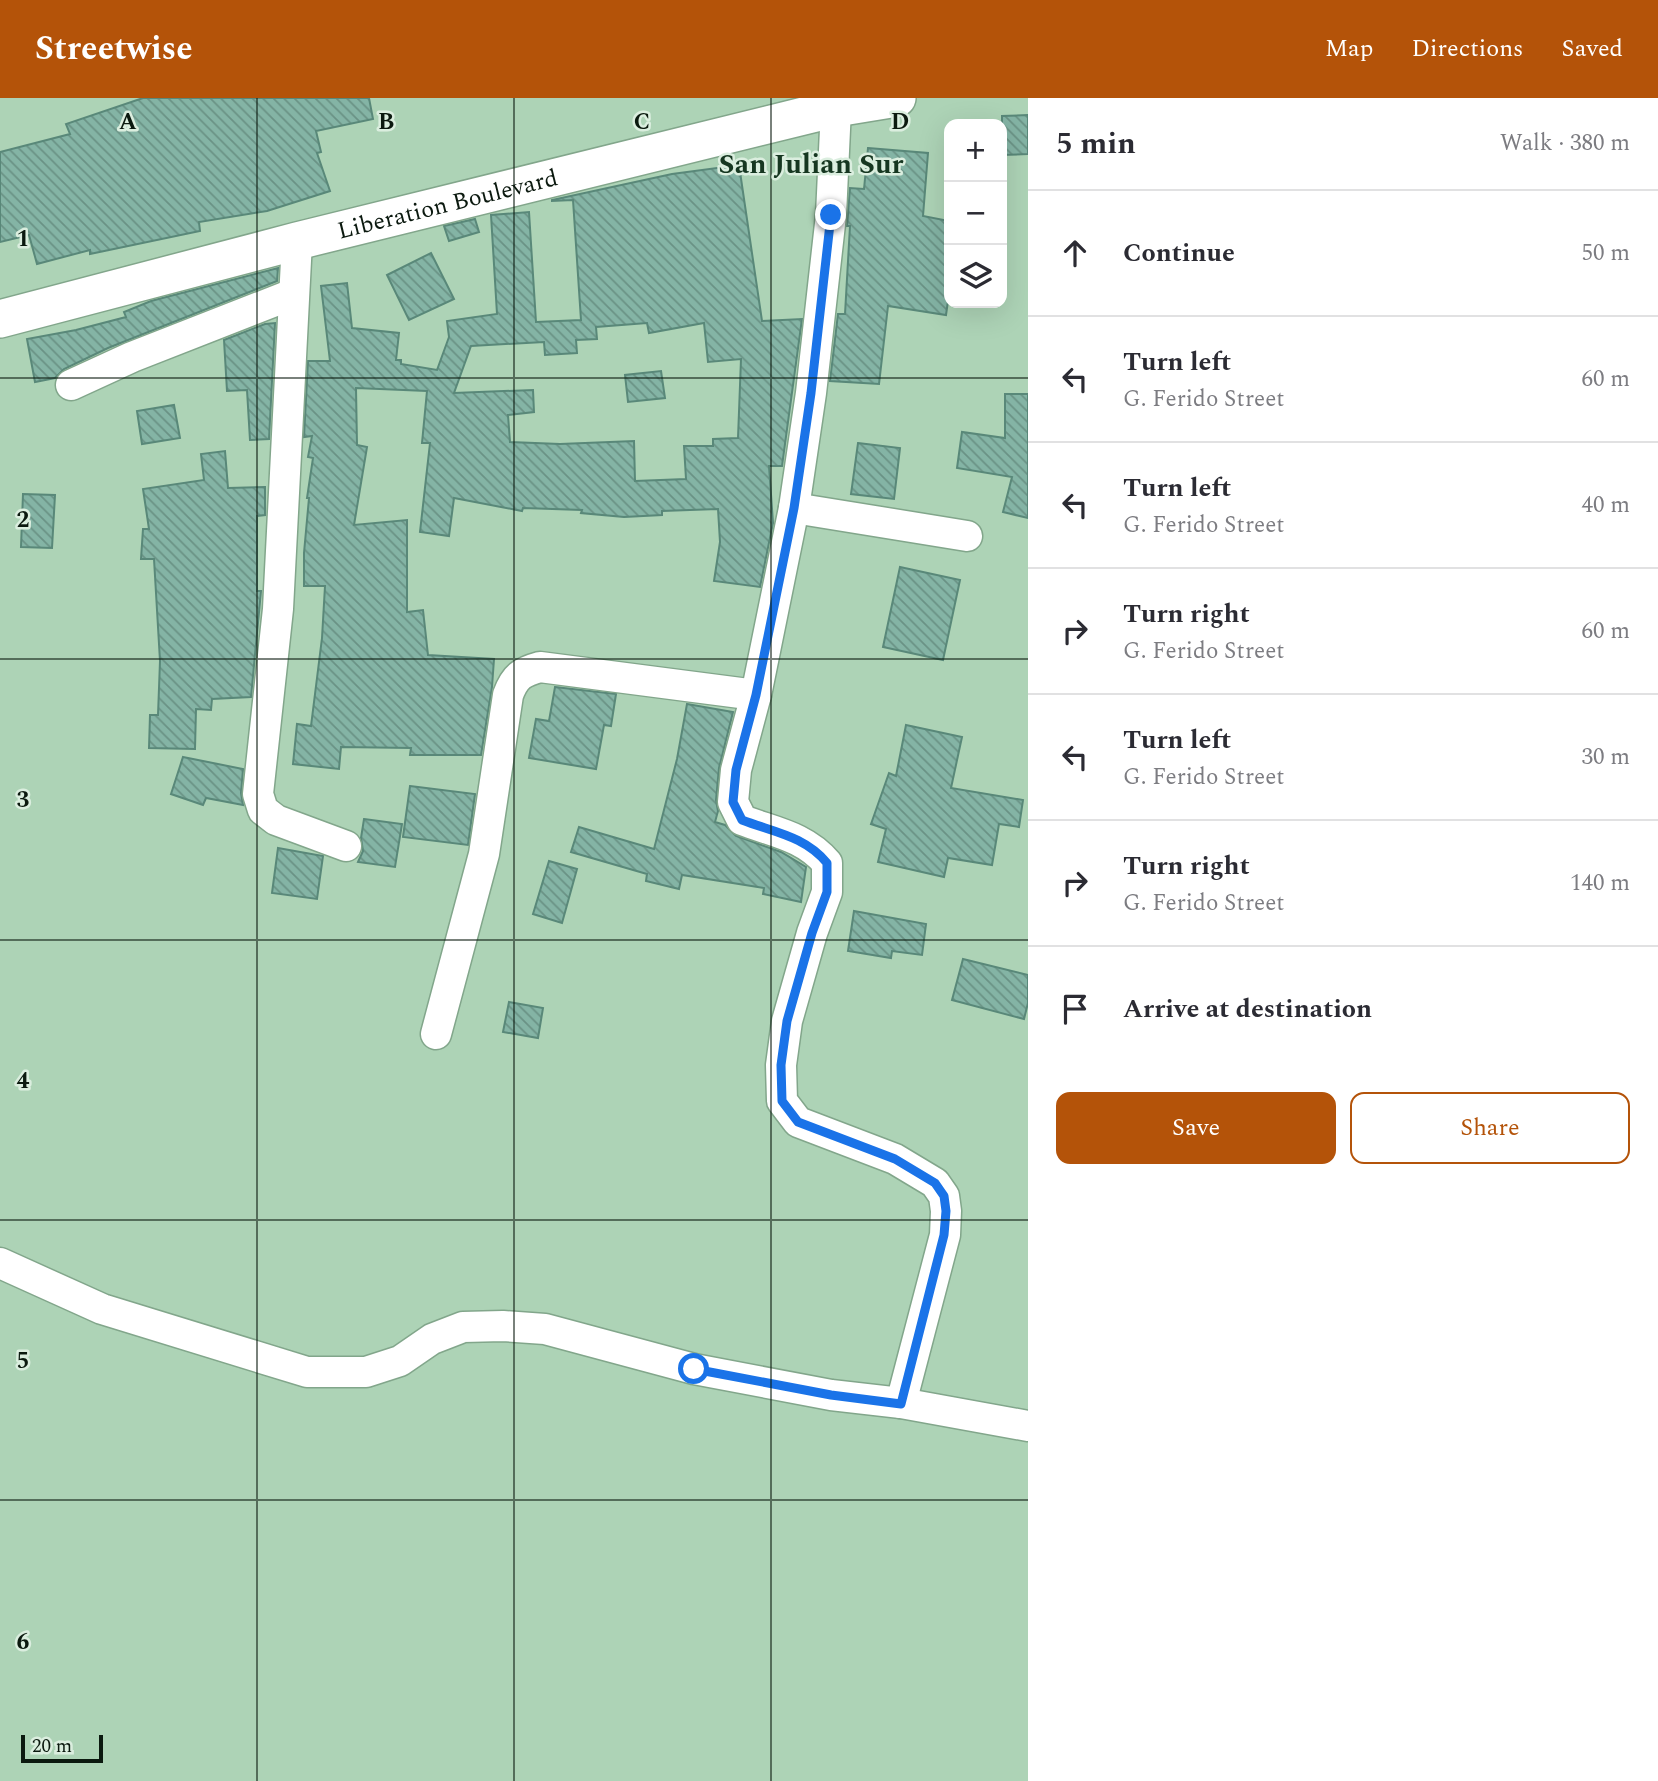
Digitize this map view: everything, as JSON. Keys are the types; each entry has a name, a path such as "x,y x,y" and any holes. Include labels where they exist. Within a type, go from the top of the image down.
{"street":[{"name":"Liberation Boulevard","path":"0,319 296,241 852,103 897,98"},
{"path":"852,103 831,215 811,393 794,508 756,695 736,770 733,802 742,820 800,840 816,850 827,863 827,892 812,933 787,1021 781,1065 782,1101 798,1122 895,1159 935,1183 944,1196 944,1235 901,1404"},
{"path":"296,241 278,609 258,794 263,810 275,820 346,846"},
{"path":"71,385 132,357 293,294"},
{"path":"794,508 967,536"},
{"path":"436,1034 484,854 508,695 513,681 522,672 540,667 756,695"},
{"path":"0,1263 102,1309 307,1372 366,1373 400,1361 432,1339 463,1327 545,1329 694,1369 831,1395 1028,1426"}],"building":[{"path":"143,98 369,98 373,119 316,131 321,152 317,153 330,191 267,211 199,222 200,231 90,254 90,250 37,264 29,235 0,242 0,152 70,134 66,124"},
{"path":"1028,115 1028,154 1007,155 1007,119 1002,119 1002,116"},
{"path":"868,148 928,153 923,216 944,220 946,315 888,306 879,384 830,381 838,314 845,314 850,188 864,189"},
{"path":"739,165 762,321 802,319 782,466 769,466 773,523 760,587 714,581 720,542 718,509 662,511 662,515 624,517 581,513 582,510 523,508 522,511 454,498 449,536 420,532 430,443 422,443 427,391 356,388 357,445 367,447 354,525 407,520 407,612 423,610 428,655 494,659 481,755 410,755 411,748 341,747 339,769 293,764 297,724 311,726 322,638 325,586 304,586 307,498 313,458 308,457 312,436 304,437 308,361 330,361 321,286 347,283 352,328 399,333 396,360 401,360 401,364 437,370 449,337 447,321 497,314 491,215 529,212 536,322 581,320 573,200 552,200 672,174","holes":["647,323 649,333 704,323 708,362 741,359 738,438 713,439 713,446 684,446 686,479 635,481 634,441 560,444 510,442 508,415 534,412 533,390 454,393 471,346 544,342 545,355 577,353 576,340 597,339 596,327"]},
{"path":"475,219 479,232 449,241 444,226"},
{"path":"431,253 454,299 409,320 387,275"},
{"path":"278,268 277,281 108,348 64,369 55,378 35,382 27,339 126,317 124,312 151,301"},
{"path":"275,323 269,439 250,440 247,390 227,391 224,340 265,324"},
{"path":"661,371 665,398 628,402 625,375"},
{"path":"1005,394 1028,394 1028,518 1003,512 1012,477 957,468 962,432 1005,438"},
{"path":"174,405 180,438 142,444 137,411"},
{"path":"858,443 900,448 894,499 851,494"},
{"path":"225,451 228,488 265,487 265,515 257,516 257,591 261,591 251,697 212,699 211,710 196,709 195,749 149,748 150,715 158,715 160,661 154,559 141,559 143,529 149,529 143,489 204,480 201,454"},
{"path":"23,494 55,495 52,548 21,547"},
{"path":"900,567 960,580 943,660 883,647"},
{"path":"555,687 616,694 611,726 604,725 596,769 529,758 536,719 549,721"},
{"path":"687,704 733,712 719,768 716,800 718,811 715,822 725,825 736,836 781,852 806,867 801,902 763,894 764,888 682,875 679,889 646,881 647,874 571,852 579,827 654,849 677,759"},
{"path":"906,725 962,737 951,788 1023,800 1019,827 999,824 992,865 948,858 944,877 878,862 886,829 871,824 889,773 896,776"},
{"path":"183,757 243,769 243,805 206,798 203,805 171,794"},
{"path":"410,786 475,794 468,845 403,837"},
{"path":"364,819 402,824 395,867 358,862 363,851 361,838"},
{"path":"278,848 323,856 317,899 272,893"},
{"path":"549,861 577,869 562,923 533,914"},
{"path":"854,911 926,924 922,955 892,951 891,958 848,951"},
{"path":"963,959 1028,975 1028,1003 1024,1019 952,1000"},
{"path":"509,1002 543,1008 538,1038 503,1032"}],"district":[{"name":"San Julian Sur","path":"811,163"}],"route":[{"path":"694,1369 831,1395 901,1404 944,1235 944,1196 935,1183 895,1159 798,1122 782,1101 781,1065 787,1021 812,933 827,892 827,863 816,850 800,840 742,820 733,802 736,770 756,695 794,508 811,393 831,215"}]}
